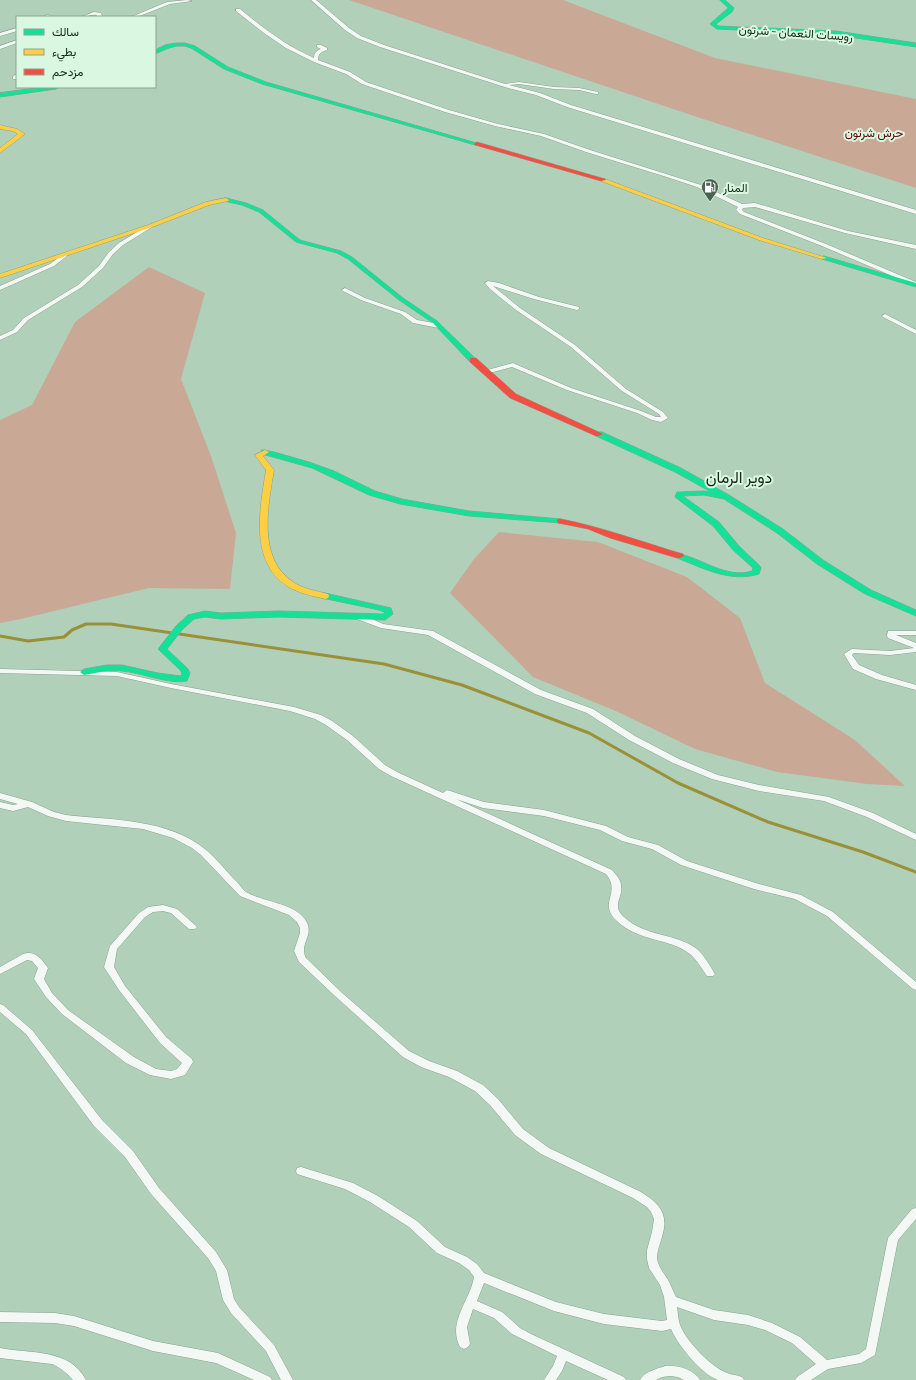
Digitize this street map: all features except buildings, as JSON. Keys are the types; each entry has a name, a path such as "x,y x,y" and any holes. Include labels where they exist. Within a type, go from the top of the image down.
{"street":[{"path":"313,0 347,29 358,36 382,46 538,94 569,106 916,212"},
{"name":"رويسات النعمان - شرتون","path":"722,0 731,8 730,11 713,24 717,27 836,33 916,45"},
{"path":"136,16 169,3 190,1"},
{"path":"238,10 282,44 316,61 354,75 364,83 447,111 497,125 542,135 672,177 699,186 741,206 755,205 847,232 916,247"},
{"path":"86,16 94,13 99,14 100,16"},
{"path":"0,35 16,29"},
{"path":"0,48 16,41"},
{"path":"156,51 161,48 177,44 192,45 224,67 269,84 417,125 604,180 711,222 761,239 916,284"},
{"path":"316,61 316,55 319,51 326,49 319,46"},
{"path":"503,84 519,83 554,88 579,89 596,93"},
{"path":"0,95 49,88"},
{"path":"0,127 15,130 22,134 0,151"},
{"path":"0,276 153,225 208,203 226,200 244,204 261,211 298,241 339,252 350,258 439,326 513,396 678,470 780,531 820,562 861,587 916,613"},
{"path":"741,206 740,210 742,213 824,245 916,284"},
{"path":"0,338 15,331 26,319 80,286 101,267 111,253 121,244 153,225"},
{"path":"0,288 52,265 65,255"},
{"path":"486,372 512,364 569,389 639,412 654,419 661,420 665,418 662,413 624,390 573,346 518,309 488,283 496,284 524,295 577,308"},
{"path":"345,290 363,299 403,313 415,322 439,326"},
{"path":"885,316 916,332"},
{"path":"84,672 107,668 122,668 158,676 184,679 186,673 162,649 179,628 191,617 205,614 220,616 278,614 385,617 389,614 388,610 370,604 334,598 289,584 273,568 266,548 263,526 270,470 259,455 264,452 294,458 331,473 376,495 405,503 491,516 561,521 590,527 613,536 670,552 733,575 742,577 750,576 756,572 757,568 736,548 716,524 679,497 680,494 704,493 726,498"},
{"path":"360,617 381,626 430,633 538,692 590,712 632,738 676,761 723,779 759,788 826,799 870,815 916,837"},
{"path":"916,633 891,633 891,636 916,646"},
{"path":"916,650 890,653 852,651 848,654 856,667 879,677 916,688"},
{"path":"0,671 117,674 291,709 318,717 339,729 382,767 609,872 617,880 618,884 612,906 617,917 637,930 688,948 699,958 710,974"},
{"path":"427,788 451,794 483,805 544,813 603,828 626,839 655,848 684,863 757,887 798,897 830,914 916,987"},
{"path":"0,796 29,804 50,814 66,818 144,826 176,836 195,846 204,853 243,894 286,910 297,916 306,928 306,932 298,948 298,952 302,960 394,1045 414,1059 453,1074 479,1088 494,1102 519,1132 545,1151 637,1195 647,1201 655,1209 660,1217 660,1224 654,1245 652,1262 664,1282 671,1300 674,1324 684,1343 692,1352 715,1372 727,1378 738,1380"},
{"path":"0,805 13,808 29,804"},
{"path":"0,971 26,956 35,958 43,968 39,979 49,995 65,1012 130,1060 154,1072 172,1075 181,1072 188,1062 163,1040 122,988 109,967 113,948 142,915 152,909 163,908 174,911 192,927"},
{"path":"0,1007 29,1032 98,1123 129,1154 155,1191 212,1255 221,1270 229,1300 235,1310 270,1348 287,1380"},
{"path":"300,1171 349,1186 374,1199 413,1224 441,1250 463,1260 473,1267 480,1276 554,1306 575,1312 611,1320 662,1326 674,1324"},
{"path":"801,1380 825,1365 861,1358 871,1352 893,1238 916,1212"},
{"path":"464,1344 461,1327 463,1319 478,1287 480,1276"},
{"path":"671,1300 714,1315 748,1320 768,1326 796,1340 825,1365"},
{"path":"471,1303 498,1315 516,1331 526,1337 620,1380"},
{"path":"0,1316 55,1318 74,1321 153,1346 218,1358 266,1380"},
{"path":"0,1352 50,1358 59,1361 67,1366 80,1380"},
{"path":"550,1380 558,1368 563,1354"},
{"path":"646,1380 658,1373 674,1370 683,1373 694,1380"}],"green space":[{"name":"حرش شرتون","path":"349,0 563,0 715,58 916,99 916,188 688,114"},
{"path":"149,267 205,293 181,379 211,456 236,533 230,589 149,588 0,623 0,420 32,405 75,322"},
{"path":"499,532 598,542 687,577 740,618 765,683 855,740 905,786 867,784 777,772 695,749 618,712 533,677 450,593 474,559"}],"waterway":[{"path":"0,636 28,641 64,637 72,630 86,624 111,624 384,664 462,685 589,733 678,783 768,822 863,852 916,872"}],"traffic: fast":[{"path":"722,0 731,8 730,11 713,24 717,27 836,33 916,45"},
{"path":"156,52 167,46 177,44 193,47 226,68 264,83 477,144"},
{"path":"0,95 49,88"},
{"path":"226,200 244,204 261,211 298,241 339,252 350,258 401,299 435,322 473,360"},
{"path":"824,258 916,285"},
{"path":"599,434 678,470 726,497 780,531 820,562 868,592 916,613"},
{"path":"265,452 315,466 372,493 400,501 446,510 492,516 561,521"},
{"path":"680,556 728,574 748,575 756,572 757,568 736,548 716,524 679,497 680,494 704,493 726,497"},
{"path":"84,672 107,668 122,668 158,676 184,679 186,673 184,669 162,649 179,628 191,617 205,614 221,616 278,614 385,617 389,614 388,610 381,608 325,596"}],"traffic: slow":[{"path":"0,127 15,130 22,134 0,151"},
{"path":"603,180 761,239 824,258"},
{"path":"0,276 153,225 208,203 226,200"},
{"path":"265,452 259,455 270,470 264,515 266,548 270,562 278,574 290,584 325,596"}],"traffic: jam":[{"path":"477,144 603,180"},
{"path":"473,360 513,396 599,434"},
{"path":"561,521 590,527 613,536 680,556"}],"place":[{"name":"المنار","path":"710,202"}],"district":[{"name":"دوير الرمان","path":"739,476"}]}
